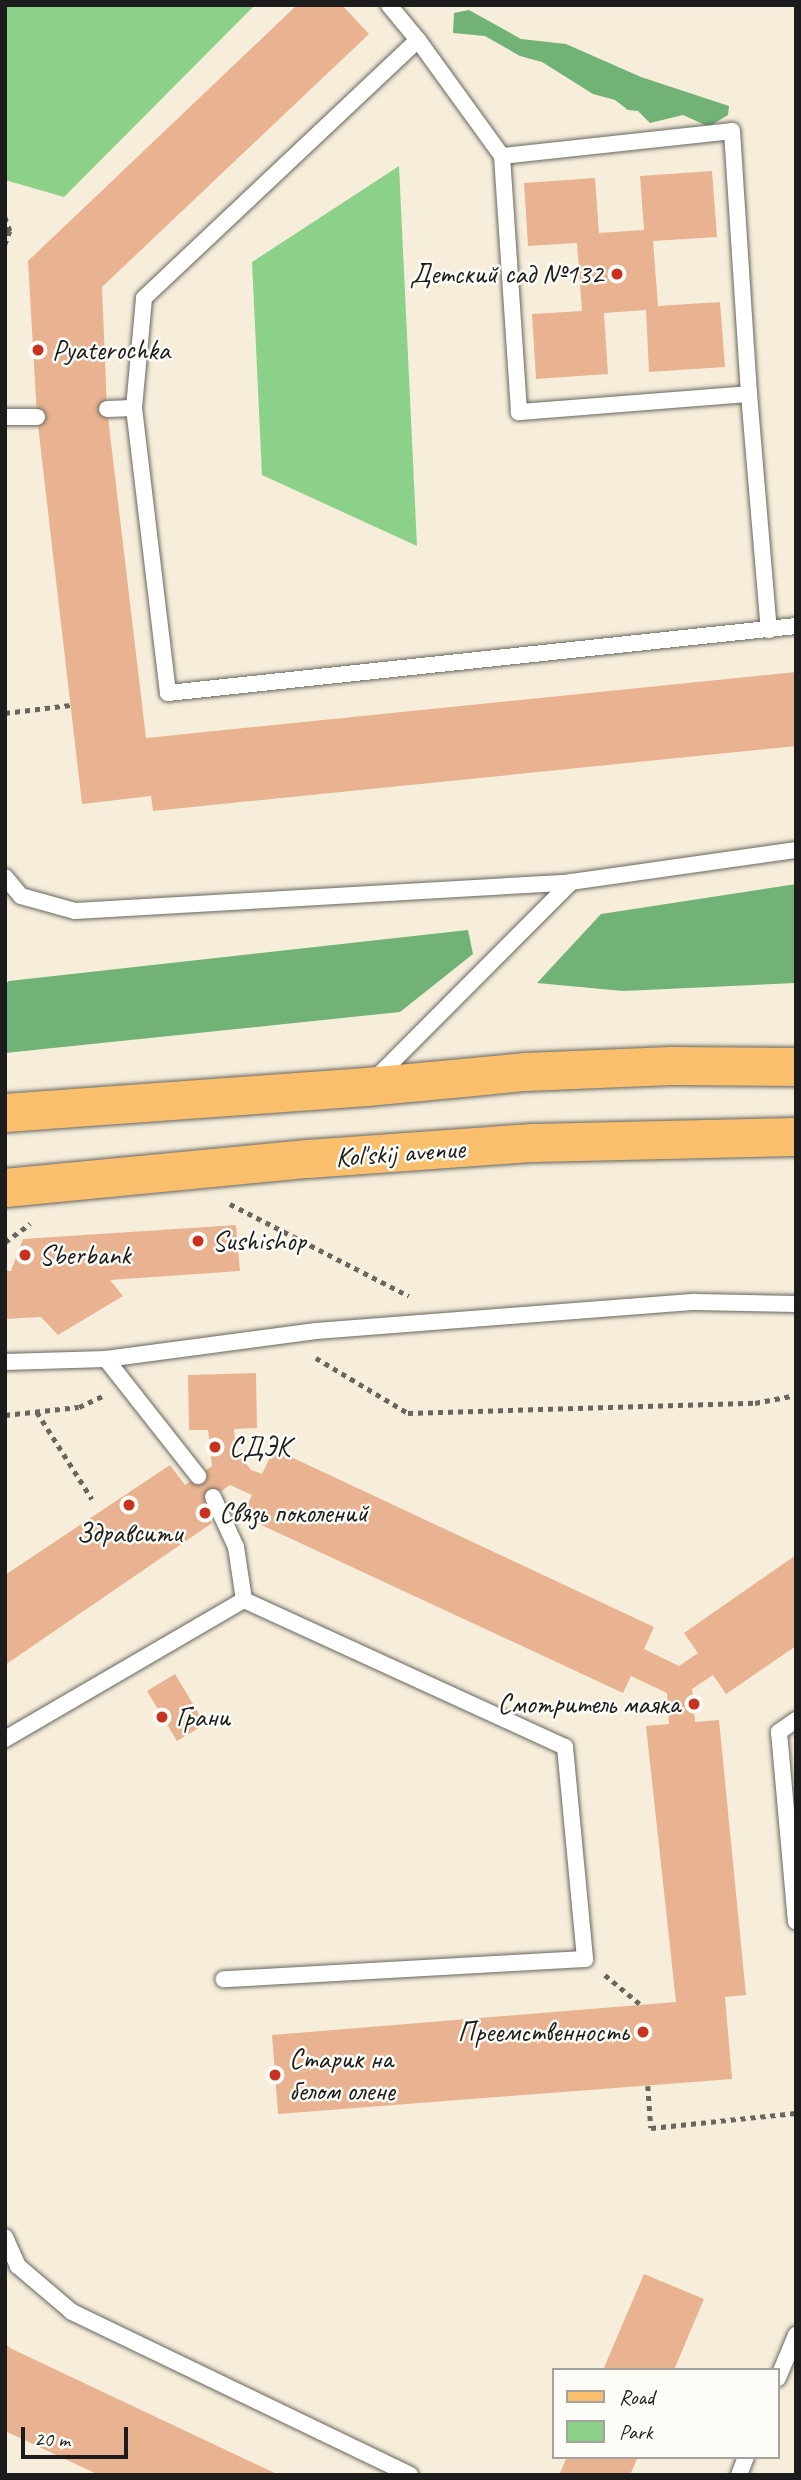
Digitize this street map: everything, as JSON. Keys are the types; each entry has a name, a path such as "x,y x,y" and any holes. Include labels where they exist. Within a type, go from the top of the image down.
{"main road":[{"path":"5,1113 539,1072 671,1066 796,1067"},
{"name":"Kol'skij avenue","path":"5,1188 308,1159 533,1143 796,1137"}],"lane":[{"path":"389,5 418,40 502,156 519,412 749,394"},
{"path":"418,40 144,298 134,408 168,693 796,626"},
{"path":"502,156 732,131 749,394 769,629"},
{"path":"107,409 134,408"},
{"path":"5,417 37,417"},
{"path":"5,877 21,896 75,911 571,882 796,850"},
{"path":"367,1087 571,882"},
{"path":"5,1362 106,1359 316,1331 695,1302 796,1304"},
{"path":"106,1359 198,1476"},
{"path":"213,1497 236,1547 244,1600"},
{"path":"5,1739 244,1600"},
{"path":"224,1979 585,1959 565,1747 244,1600"},
{"path":"796,1720 779,1732 796,1921"},
{"path":"5,2237 18,2266 72,2312 410,2475"},
{"path":"780,2373 796,2335"}],"path":[{"path":"5,217 10,231 5,245"},
{"path":"5,713 71,705"},
{"path":"225,1201 456,1321"},
{"path":"308,1353 408,1413 755,1403 796,1395"},
{"path":"5,1415 79,1407 126,1384"},
{"path":"37,1412 92,1499"},
{"path":"585,1959 640,2004"},
{"path":"648,2086 651,2128 796,2113"}],"green space":[{"path":"5,5 255,5 64,197 5,180"},
{"path":"469,10 521,39 566,44 641,77 729,106 728,115 713,124 712,128 683,115 650,123 638,111 628,110 615,100 593,94 542,62 520,56 485,36 453,33 454,13"},
{"path":"399,166 417,546 262,475 252,262"},
{"path":"796,884 796,983 623,991 537,983 601,914"},
{"path":"468,930 473,954 400,1012 5,1053 5,984 9,981"}],"building":[{"path":"297,5 342,5 369,34 102,287 107,409 146,738 796,672 796,746 153,811 151,796 82,804 37,417 28,261"},
{"name":"Детский сад №132","path":"712,171 717,237 653,241 658,306 720,302 725,367 649,372 646,310 604,313 608,374 536,379 532,314 582,311 577,243 528,246 524,183 595,178 599,233 644,230 640,176"},
{"path":"236,1225 240,1271 110,1280 123,1296 58,1335 41,1317 5,1319 5,1271 11,1271 23,1239"},
{"path":"256,1373 257,1428 234,1429 236,1450 251,1470 262,1474 274,1449 654,1627 644,1649 679,1666 698,1653 684,1633 796,1555 796,1646 726,1694 713,1675 692,1689 695,1722 719,1720 746,1995 725,1997 732,2079 278,2114 272,2035 676,2002 646,1726 669,1724 667,1693 631,1676 623,1693 242,1516 252,1495 230,1485 200,1506 212,1523 5,1665 5,1575 170,1465 185,1485 212,1466 208,1430 189,1430 188,1375"},
{"path":"175,1674 205,1724 177,1741 147,1691"},
{"path":"644,2274 704,2299 675,2368 604,2368"},
{"path":"5,2344 279,2475 99,2475 5,2431"},
{"path":"566,2459 637,2459 630,2475 559,2475"}],"place":[{"name":"Детский сад №132","path":"617,274"},
{"name":"Pyaterochka","path":"38,350"},
{"name":"Sushishop","path":"198,1241"},
{"name":"Sberbank","path":"25,1255"},
{"name":"СДЭК","path":"215,1447"},
{"name":"Здравсити","path":"129,1505"},
{"name":"Связь поколений","path":"205,1513"},
{"name":"Смотритель маяка","path":"694,1704"},
{"name":"Грани","path":"162,1717"},
{"name":"Преемственность","path":"643,2032"},
{"name":"Старик на белом олене","path":"275,2075"}]}
